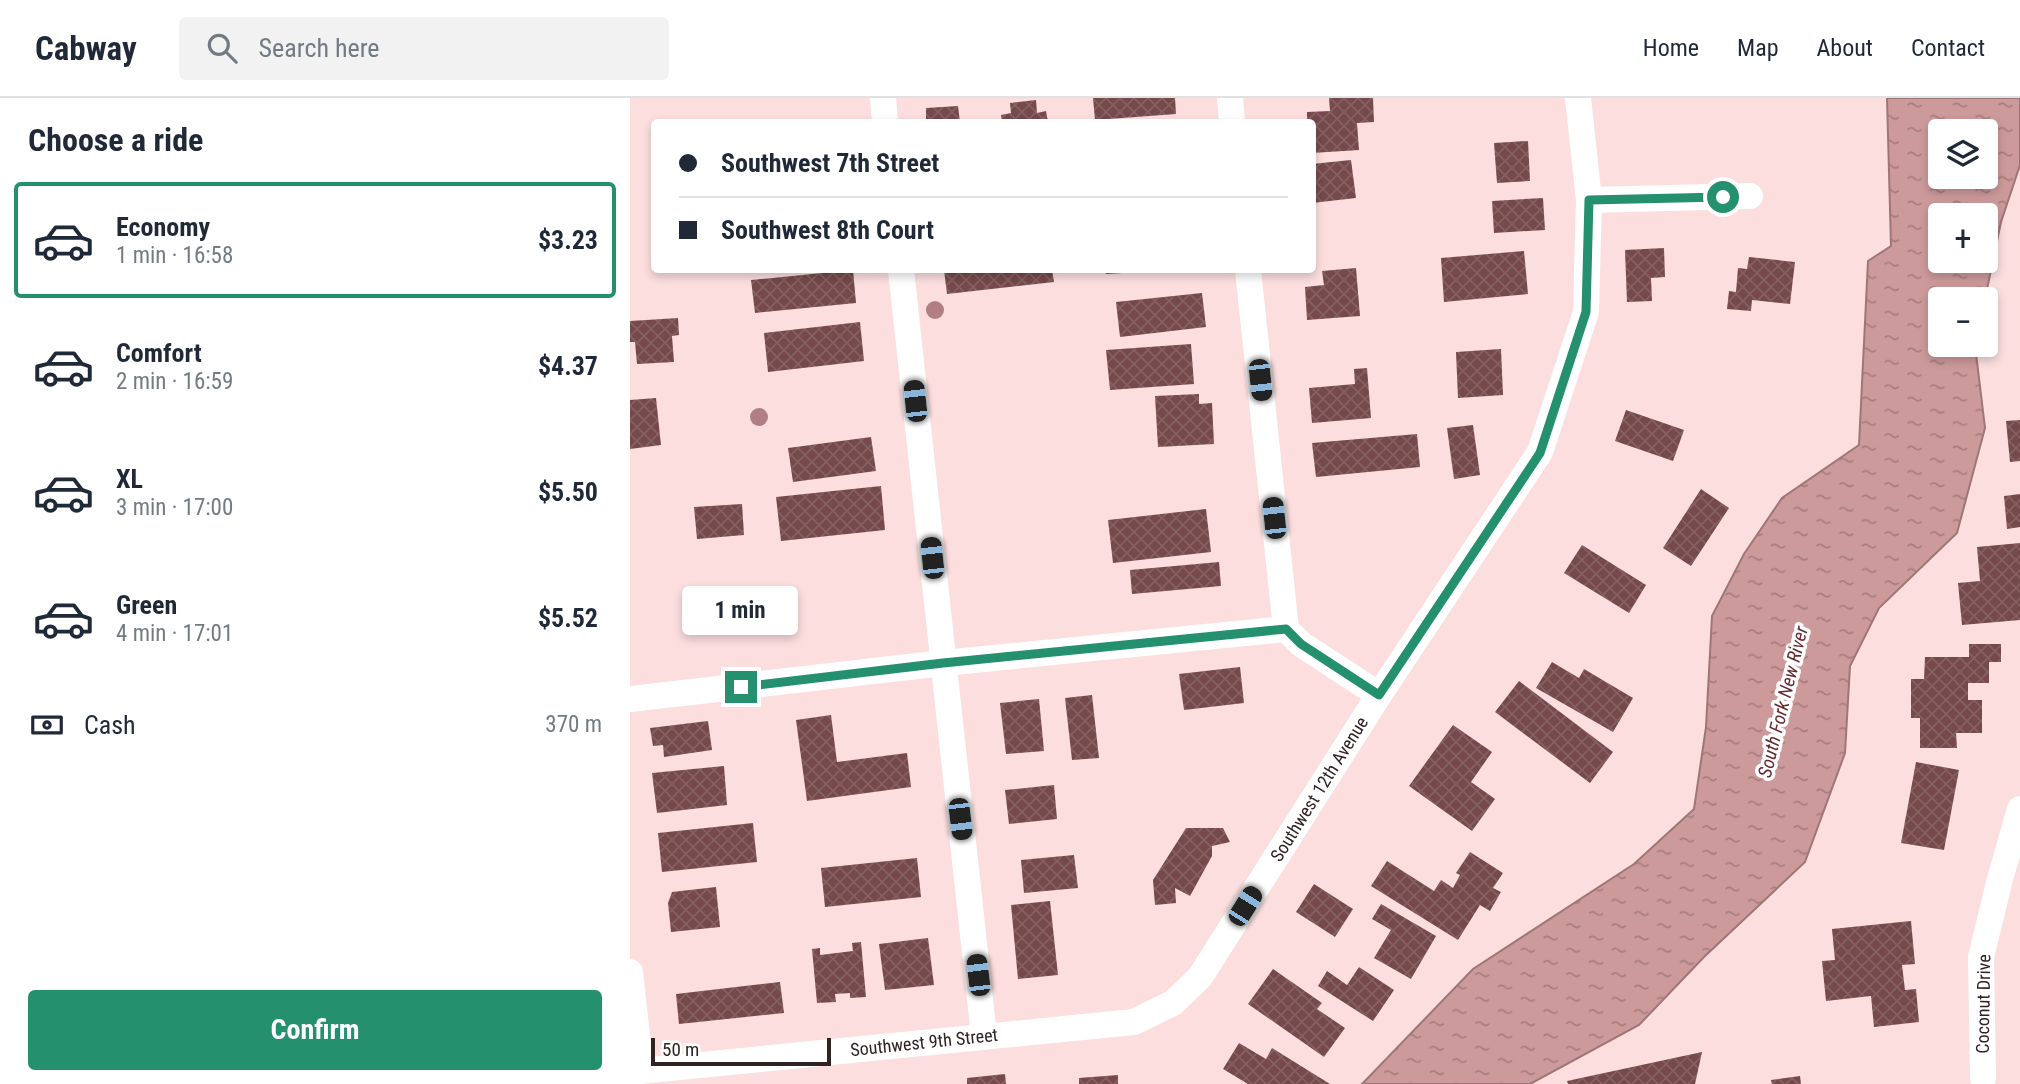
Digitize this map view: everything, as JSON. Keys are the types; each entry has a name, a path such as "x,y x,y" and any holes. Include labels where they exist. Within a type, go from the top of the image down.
{"street":[{"path":"883,98 885,119"},
{"path":"1230,98 1232,119"},
{"name":"Southwest 12th Avenue","path":"1173,1003 1200,976 1379,695 1540,453 1586,312 1589,200 1578,98"},
{"path":"1589,200 1750,196"},
{"path":"901,273 984,1036"},
{"path":"1248,273 1286,629 1301,644 1379,695"},
{"path":"630,699 943,663 1286,629"},
{"name":"Coconut Drive","path":"1983,1078 1981,957 2010,878 2020,809"},
{"path":"630,972 636,1071"},
{"name":"Southwest 9th Street","path":"636,1071 1134,1022 1173,1003"}],"water":[{"name":"South Fork New River","path":"1887,98 2020,98 2020,165 1998,236 1998,203 1928,203 1928,273 1990,273 1987,287 1928,287 1928,357 1976,357 1985,428 1957,533 1879,608 1850,666 1845,753 1805,862 1704,957 1639,1025 1530,1084 1362,1084 1473,969 1634,864 1694,809 1706,727 1712,616 1744,554 1782,498 1859,445 1868,261 1891,246"}],"building":[{"path":"1093,98 1175,98 1176,114 1095,119"},
{"path":"1329,98 1373,98 1374,122 1357,123 1359,150 1316,153 1316,119 1307,119 1307,112 1330,111"},
{"path":"1036,100 1037,113 1046,111 1047,119 1002,119 1001,115 1011,113 1010,103"},
{"path":"958,106 960,119 926,119 926,108"},
{"path":"1528,141 1530,181 1497,183 1494,143"},
{"path":"1351,160 1356,198 1316,203 1316,164"},
{"path":"1543,198 1545,230 1494,233 1492,201"},
{"path":"1664,248 1665,277 1651,278 1652,301 1627,302 1625,250"},
{"path":"1524,251 1528,294 1444,302 1441,258"},
{"path":"1749,257 1795,262 1790,304 1752,300 1751,311 1727,309 1729,291 1736,292 1738,268 1747,269"},
{"path":"1356,268 1360,316 1307,320 1305,287 1324,285 1322,271"},
{"path":"822,273 853,273 856,303 755,313 751,280"},
{"path":"944,273 1052,273 1054,282 947,294"},
{"path":"1202,293 1206,327 1120,337 1116,302"},
{"path":"678,318 679,335 672,336 674,362 637,364 635,342 630,342 630,321"},
{"path":"860,322 864,361 768,372 764,333"},
{"path":"1191,344 1194,384 1110,390 1106,350"},
{"path":"1501,349 1503,395 1458,398 1456,352"},
{"path":"1367,368 1371,418 1312,423 1309,388 1355,384 1354,369"},
{"path":"1199,394 1199,404 1212,403 1214,444 1158,447 1155,396"},
{"path":"656,398 661,445 630,449 630,400"},
{"path":"1626,410 1684,430 1673,461 1615,441"},
{"path":"2020,420 2020,461 2010,462 2006,421"},
{"path":"1473,425 1480,475 1454,479 1447,428"},
{"path":"1417,434 1420,467 1316,477 1312,443"},
{"path":"871,437 876,471 793,482 788,448"},
{"path":"881,486 885,530 781,541 776,497"},
{"path":"1701,489 1729,508 1691,566 1663,548"},
{"path":"2020,494 2020,527 2007,529 2004,496"},
{"path":"742,504 744,535 697,539 694,507"},
{"path":"1206,509 1211,552 1113,563 1108,520"},
{"path":"2020,543 2020,620 1962,625 1958,583 1980,581 1977,547"},
{"path":"1582,545 1646,585 1629,613 1564,573"},
{"path":"1219,562 1221,586 1132,594 1130,570"},
{"path":"1969,644 2001,644 2001,662 1989,662 1989,683 1968,683 1968,700 1982,700 1982,733 1956,733 1957,748 1920,748 1920,718 1911,718 1911,679 1924,679 1925,657 1969,657"},
{"path":"1552,662 1579,678 1584,669 1633,698 1613,732 1536,688"},
{"path":"1240,667 1244,703 1184,710 1179,674"},
{"path":"1519,681 1613,752 1590,783 1495,712"},
{"path":"1092,695 1099,758 1072,760 1065,698"},
{"path":"1039,699 1044,751 1006,754 1000,703"},
{"path":"831,715 837,762 907,753 911,787 807,801 796,720"},
{"path":"708,721 712,750 664,757 663,745 653,746 650,728"},
{"path":"1453,725 1492,752 1471,782 1495,799 1472,831 1409,786"},
{"path":"1916,762 1959,770 1944,850 1901,843"},
{"path":"724,766 727,805 657,813 652,773"},
{"path":"1054,785 1057,819 1009,824 1005,790"},
{"path":"753,823 757,862 662,872 658,833"},
{"path":"1186,828 1223,828 1230,842 1212,846 1212,856 1190,896 1175,888 1176,903 1155,905 1153,880"},
{"path":"1470,852 1503,873 1493,888 1501,892 1490,911 1480,905 1458,940 1371,886 1387,861 1434,891 1441,880 1453,888 1460,875 1456,873"},
{"path":"1074,855 1078,888 1024,893 1021,860"},
{"path":"917,858 921,897 825,907 821,868"},
{"path":"1314,884 1353,909 1335,937 1296,912"},
{"path":"716,887 720,927 671,932 668,903 672,892"},
{"path":"1050,901 1058,975 1018,979 1011,905"},
{"path":"1381,904 1436,936 1411,979 1374,958 1391,930 1372,919"},
{"path":"1911,921 1915,964 1902,965 1905,990 1916,989 1919,1022 1874,1027 1871,996 1826,1001 1822,961 1835,960 1832,929"},
{"path":"928,938 934,985 885,990 879,944"},
{"path":"861,942 866,997 850,998 850,993 835,994 836,1002 817,1003 812,949 820,948 820,955 853,951 852,943"},
{"path":"1359,967 1394,990 1373,1021 1318,986 1327,971 1347,985"},
{"path":"1273,969 1322,1003 1317,1009 1345,1028 1324,1057 1248,1004"},
{"path":"780,982 784,1013 679,1024 676,994"},
{"path":"1239,1043 1266,1059 1272,1048 1330,1084 1248,1084 1223,1069"},
{"path":"1702,1052 1695,1084 1568,1084 1567,1081"},
{"path":"1005,1074 1006,1084 967,1084 967,1078"},
{"path":"1118,1075 1118,1084 1079,1084 1079,1078"},
{"path":"1800,1076 1801,1084 1772,1084 1771,1080"}],"route":[{"path":"741,687 943,663 1286,629 1301,644 1379,695 1540,453 1586,312 1589,200 1723,197"}]}
